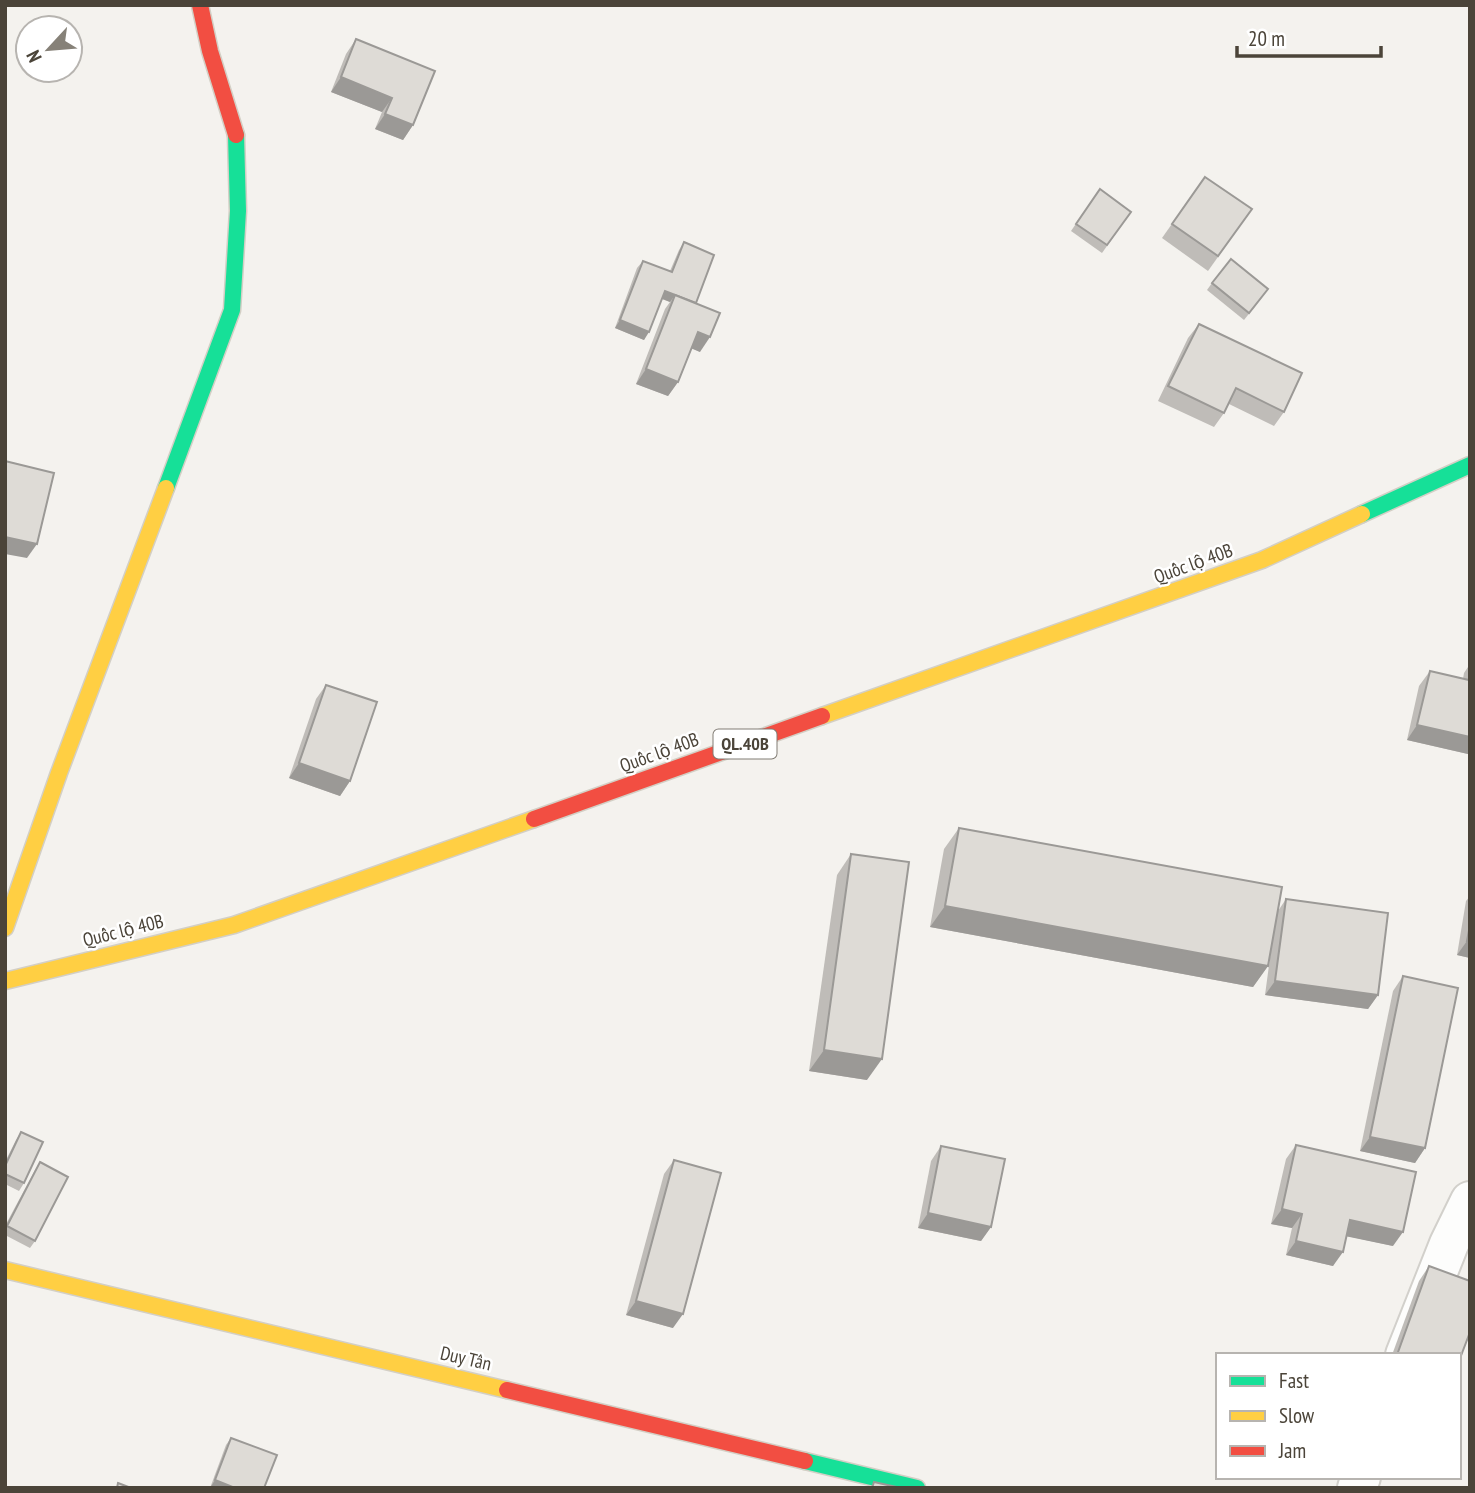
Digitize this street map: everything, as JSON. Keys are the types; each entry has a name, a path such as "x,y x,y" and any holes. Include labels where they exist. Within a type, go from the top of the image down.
{"main road":[{"path":"5,928 59,773 232,310 239,211 236,129 211,51 200,5"},
{"name":"Quốc lộ 40B","path":"5,981 234,925 1262,561 1470,465"},
{"name":"Duy Tân","path":"5,1270 917,1488"}],"street":[{"path":"1406,1353 1440,1266 1470,1201"}],"building":[{"path":"356,39 435,71 413,125 385,114 392,98 341,77"},
{"path":"1205,177 1252,209 1218,256 1172,224"},
{"path":"1100,189 1131,212 1107,245 1076,224"},
{"path":"684,242 714,255 696,303 665,291 649,332 620,320 643,261 672,272"},
{"path":"1231,259 1268,289 1249,313 1212,283"},
{"path":"675,295 720,313 710,337 698,332 678,382 646,369"},
{"path":"1199,324 1302,373 1284,412 1236,388 1224,413 1168,386"},
{"path":"5,461 54,473 37,544 5,537"},
{"path":"1430,671 1469,680 1470,677 1470,737 1417,725"},
{"path":"326,685 377,702 350,781 299,763"},
{"path":"959,828 1282,887 1268,966 945,906"},
{"path":"851,854 909,862 882,1059 824,1050"},
{"path":"1286,899 1388,913 1378,995 1275,981"},
{"path":"1403,976 1458,988 1425,1148 1370,1137"},
{"path":"21,1132 43,1142 24,1183 5,1174 5,1166"},
{"path":"1296,1145 1416,1172 1403,1232 1350,1220 1343,1252 1296,1241 1302,1214 1282,1209"},
{"path":"941,1146 1005,1159 991,1227 928,1213"},
{"path":"674,1160 721,1173 683,1314 636,1301"},
{"path":"40,1162 68,1177 35,1241 7,1226"},
{"path":"1429,1266 1470,1281 1470,1332 1461,1356 1461,1353 1398,1353"},
{"path":"231,1438 277,1455 264,1488 235,1488 215,1480"},
{"path":"874,1482 901,1488 872,1488"},
{"path":"118,1483 131,1488 117,1488"}],"traffic: fast":[{"path":"166,488 232,310 238,211 236,135"},
{"path":"1362,514 1470,465"},
{"path":"805,1461 917,1488"}],"traffic: slow":[{"path":"5,928 59,773 166,488"},
{"path":"822,716 1262,560 1362,514"},
{"path":"5,981 234,925 534,819"},
{"path":"5,1270 507,1390"}],"traffic: jam":[{"path":"200,5 210,51 236,135"},
{"path":"534,819 822,716"},
{"path":"507,1390 805,1461"}]}
